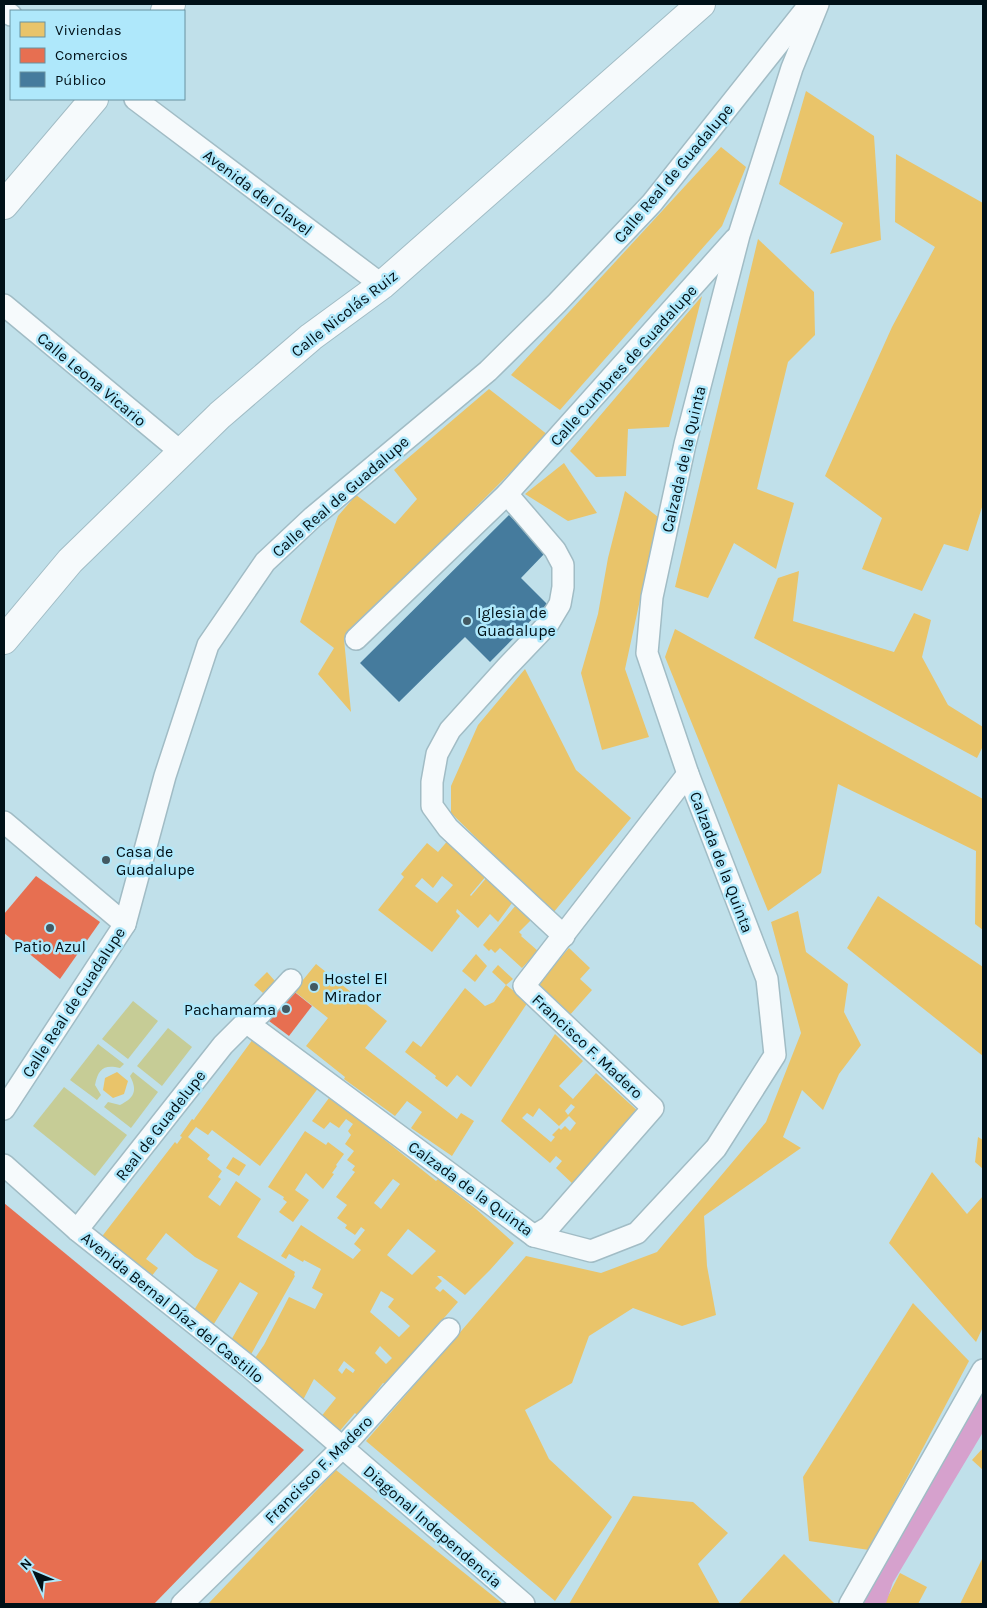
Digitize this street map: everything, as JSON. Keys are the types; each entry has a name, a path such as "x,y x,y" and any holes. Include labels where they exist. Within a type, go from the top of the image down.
{"street":[{"name":"Calle Nicolás Ruiz","path":"4,640 70,561 220,415 311,337 382,284 701,4"},
{"name":"Calle Real de Guadalupe","path":"4,1109 125,924 166,776 208,645 265,562 313,517 488,371 558,303 652,203 810,4"},
{"name":"Calzada de la Quinta","path":"246,1022 534,1236 591,1251 637,1233 716,1148 775,1054 767,979 688,774 647,653 652,597 685,444 739,235 792,68 818,4"},
{"path":"4,205 93,100"},
{"name":"Avenida del Clavel","path":"136,100 382,284"},
{"name":"Calle Cumbres de Guadalupe","path":"356,640 508,494 739,235"},
{"name":"Calle Leona Vicario","path":"4,305 181,452"},
{"path":"508,494 555,550 563,565 564,587 560,604 548,624 450,730 437,754 432,782 432,806 448,828 564,936"},
{"name":"Francisco F. Madero","path":"534,1236 548,1227 653,1108 524,986 688,774"},
{"path":"4,822 125,924"},
{"name":"Real de Guadelupe","path":"77,1230 223,1045 246,1022 260,1014 290,980"},
{"name":"Avenida Bernal Díaz del Castillo","path":"4,1166 77,1230 248,1366 342,1448"},
{"name":"Francisco F. Madero","path":"182,1604 342,1448 449,1329"},
{"path":"850,1604 983,1370"},
{"name":"Diagonal Independencia","path":"342,1448 524,1604"}],"green space":[{"path":"133,1001 158,1021 128,1059 102,1039"},
{"path":"168,1028 192,1047 162,1086 137,1066"},
{"path":"98,1044 124,1064 120,1068 106,1067 100,1072 95,1085 101,1095 97,1100 70,1080"},
{"path":"133,1072 158,1092 131,1128 104,1107 108,1102 120,1105 129,1100 134,1090 130,1076"},
{"path":"64,1087 127,1135 95,1176 33,1126"}],"building: Viviendas":[{"path":"806,91 874,136 881,240 830,254 843,223 779,184"},
{"path":"721,147 746,167 722,226 560,410 511,375"},
{"path":"896,154 983,203 983,504 968,551 944,544 922,591 862,569 882,518 825,476 892,327 935,247 895,222"},
{"path":"758,239 814,292 815,335 788,362 757,489 794,503 776,569 734,543 708,598 675,587"},
{"path":"702,296 669,427 628,429 626,476 596,477 570,451"},
{"path":"489,389 548,435 344,639 351,712 318,674 334,648 300,622 338,516 356,495 395,524 417,499 394,470"},
{"path":"564,463 597,513 568,521 525,494"},
{"path":"625,491 658,517 625,669 649,737 602,750 581,673 598,614 608,558"},
{"path":"799,571 793,621 894,652 914,613 931,620 922,657 948,705 983,727 983,746 977,758 754,638 778,578"},
{"path":"675,629 983,799 983,930 975,924 976,851 838,784 821,873 768,911 665,657"},
{"path":"525,669 576,770 631,818 553,913 451,813 451,786 478,725"},
{"path":"450,838 487,875 470,895 488,876 508,894 506,897 512,903 498,922 490,914 478,928 457,909 456,912 460,916 432,952 378,910 404,877 401,874 427,843 438,852","holes":["442,876 453,885 437,903 415,886 422,878 433,888"]},
{"path":"878,896 983,967 983,1056 847,948"},
{"path":"516,905 532,919 519,932 538,951 522,968 500,948 495,953 491,949 489,951 483,945"},
{"path":"798,911 806,952 848,984 844,1012 861,1045 839,1074 823,1110 802,1090 783,1137 801,1148 704,1216 707,1266 716,1315 682,1326 633,1308 589,1336 572,1383 525,1410 549,1459 612,1517 555,1601 366,1441 526,1256 601,1273 657,1252 766,1122 801,1033 771,922"},
{"path":"569,948 590,968 580,979 592,990 569,1016 537,985"},
{"path":"476,954 487,966 475,982 462,971"},
{"path":"316,964 387,1021 365,1048 457,1119 461,1113 474,1121 452,1156 411,1128 422,1112 407,1101 395,1116 344,1079 345,1077 306,1046 328,1018 294,991"},
{"path":"498,965 513,979 506,985 492,972"},
{"path":"267,972 275,981 263,993 254,985"},
{"path":"506,985 528,1002 471,1087 457,1075 447,1087 405,1052 413,1041 421,1047 465,988 485,1006 494,1002"},
{"path":"555,1034 583,1061 559,1086 573,1099 596,1073 641,1114 574,1185 556,1168 562,1161 556,1156 550,1163 501,1121","holes":["571,1104 575,1107 568,1115 565,1111","539,1108 559,1126 569,1116 576,1123 570,1131 565,1126 561,1130 559,1128 552,1135 555,1137 551,1142 522,1118 527,1113 533,1117"]},
{"path":"253,1039 319,1087 260,1166 212,1130 208,1135 196,1127 188,1137 210,1155 207,1159 222,1171 218,1177 221,1179 208,1197 220,1206 236,1181 261,1199 237,1237 295,1272 295,1276 249,1358 230,1342 258,1293 240,1282 212,1327 193,1312 218,1270 195,1257 166,1233 146,1259 158,1268 151,1277 100,1239 175,1142 177,1144 182,1137 180,1136 192,1119 194,1120"},
{"path":"117,1072 128,1081 124,1094 113,1098 103,1090 105,1078"},
{"path":"329,1098 436,1181 438,1179 476,1209 514,1243 465,1295 441,1276 437,1276 442,1281 435,1288 440,1292 443,1289 458,1302 444,1318 445,1320 385,1384 383,1383 358,1416 355,1413 338,1433 320,1418 336,1398 314,1379 303,1400 253,1361 264,1345 289,1297 315,1309 323,1294 312,1288 321,1269 289,1254 286,1259 281,1256 301,1225 353,1259 361,1250 354,1244 365,1230 361,1227 355,1235 345,1228 347,1225 337,1218 347,1205 336,1197 355,1172 352,1170 355,1166 347,1160 354,1151 345,1144 351,1135 348,1131 353,1124 346,1119 339,1128 330,1122 324,1129 312,1121","holes":["393,1179 400,1184 381,1209 374,1203","408,1229 436,1251 412,1275 387,1255","381,1291 394,1299 388,1307 410,1326 399,1337 370,1312","380,1346 392,1358 386,1364 375,1353","344,1361 355,1370 353,1373 346,1368 342,1374 338,1370"]},
{"path":"305,1131 326,1145 328,1142 344,1154 332,1173 334,1174 323,1189 306,1173 295,1190 309,1200 293,1222 279,1212 287,1202 283,1199 284,1197 268,1187"},
{"path":"978,1137 983,1140 983,1169 975,1162"},
{"path":"233,1157 246,1165 239,1176 226,1168"},
{"path":"932,1172 967,1214 983,1196 983,1327 976,1342 889,1243"},
{"path":"913,1303 969,1361 869,1550 809,1541 803,1477"},
{"path":"983,1448 983,1470 972,1460"},
{"path":"336,1470 503,1604 208,1604"},
{"path":"633,1496 693,1502 728,1533 698,1564 720,1604 569,1604"},
{"path":"4,1514 14,1524 4,1536"},
{"path":"16,1525 51,1555 37,1570 4,1541"},
{"path":"4,1549 27,1569 18,1580 4,1568"},
{"path":"784,1554 835,1604 738,1604"},
{"path":"983,1557 983,1604 960,1604"},
{"path":"5,1571 18,1582 13,1588 4,1581"},
{"path":"900,1573 927,1587 918,1604 884,1604"}],"building: Comercios":[{"name":"Patio Azul","path":"36,876 100,922 60,979 4,933 4,914"},
{"path":"292,990 312,1006 289,1036 269,1021"},
{"path":"4,1203 304,1450 154,1604 4,1604"}],"building: Público":[{"name":"Iglesia de Guadalupe","path":"509,515 546,552 521,578 547,604 490,662 465,637 399,702 360,663"}],"waterway":[{"path":"871,1604 880,1577 983,1405"}],"place":[{"name":"Iglesia de Guadalupe","path":"467,621"},
{"name":"Casa de Guadalupe","path":"106,860"},
{"name":"Patio Azul","path":"50,928"},
{"name":"Hostel El Mirador","path":"314,987"},
{"name":"Pachamama","path":"286,1009"}]}
